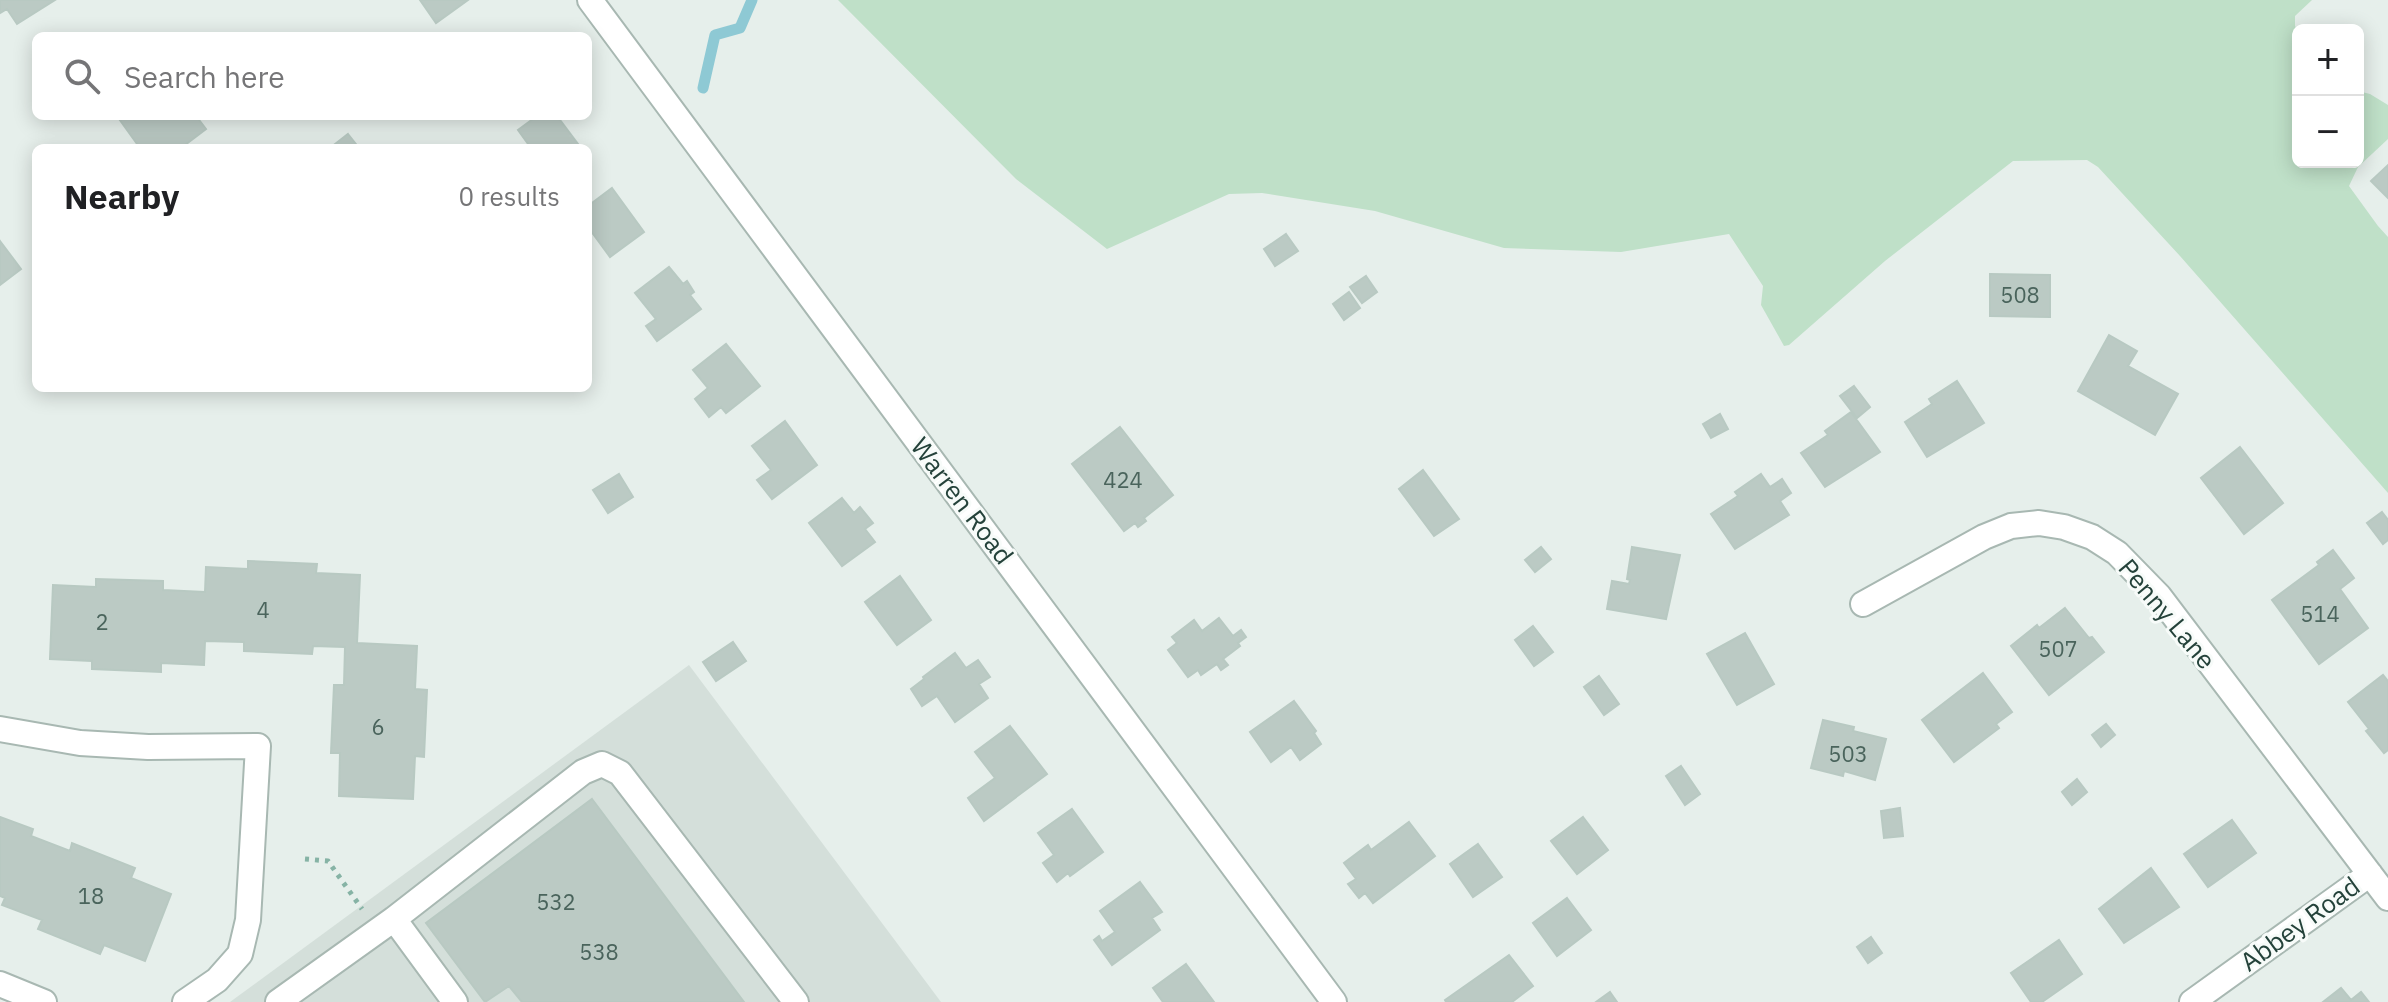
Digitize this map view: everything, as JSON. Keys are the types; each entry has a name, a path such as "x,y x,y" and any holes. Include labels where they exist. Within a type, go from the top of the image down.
{"street":[{"name":"Warren Road","path":"603,5 1334,1002"},
{"name":"Penny Lane","path":"1863,604 1958,550 2011,526 2039,523 2064,527 2092,537 2117,553 2159,596 2388,898"},
{"path":"0,729 107,745 258,746 248,920 240,954 217,980 185,1002"},
{"path":"278,1002 394,919 583,772 602,764 620,773 796,1002"},
{"name":"Abbey Road","path":"2192,1002 2370,874"},
{"path":"394,919 455,1002"},
{"path":"0,984 44,1002"}],"path":[{"path":"305,859 328,861 364,912"}],"shaded area":[{"path":"689,665 941,1002 230,1002"}],"green space":[{"path":"838,0 2312,0 2295,16 2295,24 2292,24 2292,168 2358,168 2349,186 2388,237 2388,493 2180,256 2098,167 2087,160 2013,161 1885,261 1789,345 1784,346 1761,305 1763,286 1729,234 1621,252 1504,248 1375,211 1262,193 1229,194 1107,249 1016,179"},
{"path":"2364,92 2388,105 2388,139 2364,161"}],"building":[{"path":"0,0 55,0 17,24 7,9 0,13"},
{"path":"420,0 468,0 436,23"},
{"path":"120,120 199,120 206,129 186,144 137,144"},
{"path":"532,120 560,120 578,144 528,144 518,130"},
{"path":"348,134 356,144 335,144"},
{"path":"2388,165 2388,198 2371,181"},
{"path":"612,188 644,232 610,257 592,232 592,203"},
{"path":"1286,234 1298,251 1275,266 1264,249"},
{"path":"0,241 21,269 0,285"},
{"path":"669,267 683,284 687,281 694,292 690,295 701,309 657,341 646,326 656,319 635,293"},
{"path":"1990,274 2050,275 2050,317 1990,316"},
{"path":"1366,276 1377,292 1362,303 1350,287"},
{"path":"1349,292 1360,308 1344,320 1333,304"},
{"path":"2109,335 2137,351 2128,366 2178,394 2155,435 2078,391"},
{"path":"726,344 760,386 726,413 721,407 709,417 695,399 708,388 693,370"},
{"path":"1957,381 1984,423 1927,457 1905,422 1932,404 1929,399"},
{"path":"1854,386 1870,407 1857,418 1840,396"},
{"path":"1851,412 1880,452 1825,487 1801,453 1828,435 1825,431"},
{"path":"1720,414 1728,429 1711,438 1703,424"},
{"path":"785,421 817,465 772,499 757,480 771,470 752,446"},
{"path":"1120,427 1173,495 1144,518 1146,521 1138,527 1135,523 1124,531 1072,464"},
{"path":"2240,447 2283,503 2244,534 2201,478"},
{"path":"1423,470 1459,519 1434,536 1399,489"},
{"path":"619,474 633,497 608,513 593,490"},
{"path":"1761,474 1770,487 1782,479 1791,493 1780,501 1789,515 1735,549 1711,514 1738,496 1735,492"},
{"path":"842,498 854,513 860,507 873,523 865,529 875,542 842,566 809,523"},
{"path":"2382,512 2388,520 2388,540 2383,544 2367,523"},
{"path":"1541,547 1551,559 1535,572 1525,560"},
{"path":"1632,547 1680,555 1666,619 1607,609 1612,581 1629,584"},
{"path":"2333,550 2354,578 2340,589 2368,628 2319,664 2272,600 2319,565 2317,562"},
{"path":"248,561 317,564 316,573 360,575 357,643 417,646 415,689 427,690 424,757 415,756 413,799 339,796 340,753 331,753 334,685 344,685 345,647 313,646 312,654 244,651 244,642 205,641 204,665 161,663 161,672 92,669 92,661 50,659 53,585 96,587 96,579 163,581 163,590 205,592 206,567 248,569"},
{"path":"900,576 931,620 897,645 865,602"},
{"path":"2065,608 2104,652 2049,695 2011,646"},
{"path":"1219,618 1233,636 1241,630 1246,637 1223,659 1228,665 1221,670 1217,664 1201,675 1198,670 1188,677 1168,650 1177,643 1172,637 1194,620 1202,631"},
{"path":"1533,626 1553,652 1534,666 1515,640"},
{"path":"1745,633 1774,684 1737,705 1707,654"},
{"path":"733,642 746,661 716,681 703,662"},
{"path":"955,653 966,668 978,660 990,677 979,684 988,698 955,722 937,696 922,706 911,689"},
{"path":"1983,673 2012,712 1996,724 1999,728 1954,762 1922,720"},
{"path":"2383,675 2388,681 2388,750 2384,753 2348,702"},
{"path":"1599,676 1619,704 1604,715 1584,687"},
{"path":"1294,701 1316,731 1314,733 1321,744 1300,760 1291,747 1271,762 1250,732"},
{"path":"1823,720 1886,739 1875,780 1844,771 1843,776 1811,768"},
{"path":"2106,724 2115,735 2101,747 2092,735"},
{"path":"1010,726 1047,774 984,821 968,798 995,778 975,752"},
{"path":"1681,766 1700,794 1685,805 1666,776"},
{"path":"2077,779 2087,792 2072,805 2062,792"},
{"path":"592,799 744,1002 522,1002 509,986 485,1002 426,923"},
{"path":"1900,808 1903,836 1884,838 1881,811"},
{"path":"1072,809 1103,852 1057,882 1043,863 1054,855 1038,833"},
{"path":"0,817 33,829 31,836 70,851 72,843 135,868 131,878 171,894 145,961 104,945 100,954 38,929 42,920 2,905 5,898 0,896"},
{"path":"1583,817 1608,850 1577,874 1551,841"},
{"path":"2232,820 2256,853 2208,887 2184,854"},
{"path":"1409,822 1435,856 1373,903 1365,893 1359,898 1348,884 1356,879 1344,863 1368,845 1371,850"},
{"path":"1478,844 1502,877 1473,897 1450,864"},
{"path":"2151,868 2179,907 2124,943 2099,909"},
{"path":"1140,882 1162,912 1152,918 1160,930 1112,965 1094,940 1099,936 1102,941 1115,932 1100,911"},
{"path":"1567,898 1591,930 1557,956 1533,923"},
{"path":"1871,937 1882,953 1868,963 1857,947"},
{"path":"2059,940 2082,974 2042,1002 2031,1002 2011,973"},
{"path":"1509,955 1533,986 1512,1002 1446,1002 1445,1000"},
{"path":"1186,964 1214,1002 1163,1002 1153,988"},
{"path":"2341,988 2351,1000 2361,992 2369,1002 2323,1002"},
{"path":"1610,992 1617,1002 1596,1002"}],"waterway":[{"path":"703,88 715,35 740,28 752,0"}]}
